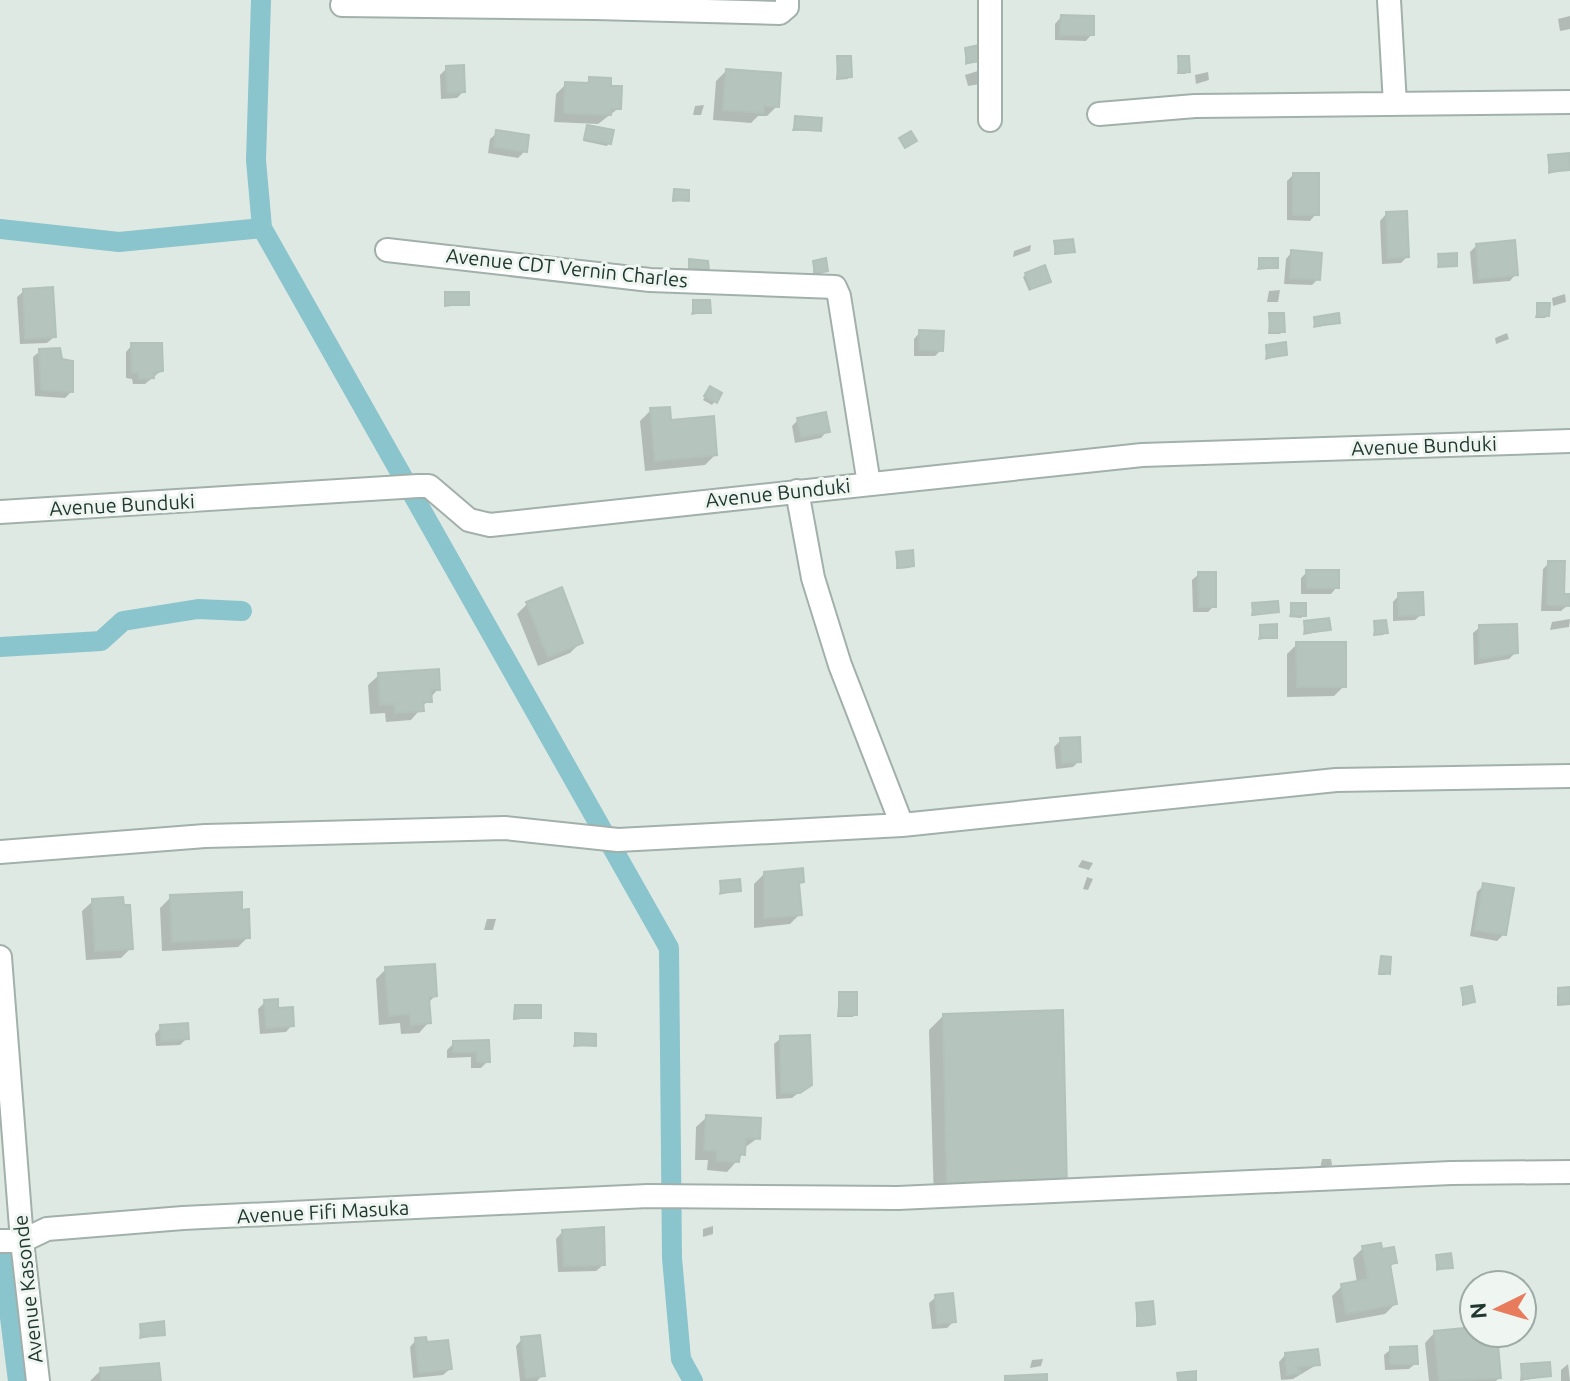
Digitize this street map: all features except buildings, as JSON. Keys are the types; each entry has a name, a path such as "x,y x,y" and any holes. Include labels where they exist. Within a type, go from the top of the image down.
{"street":[{"path":"342,5 595,4 780,13 787,7 787,0"},
{"path":"990,0 990,120"},
{"path":"1389,0 1395,104"},
{"path":"1099,114 1195,106 1570,102"},
{"name":"Avenue CDT Vernin Charles","path":"387,250 650,280 835,287 839,296 869,484"},
{"name":"Avenue Bunduki","path":"0,512 429,486 469,520 490,525 1142,455 1570,441"},
{"path":"797,491 813,578 840,665 902,825"},
{"path":"0,852 205,836 505,828 618,840 902,825 1336,780 1570,776"},
{"name":"Avenue Kasonde","path":"0,957 11,1241 38,1381"},
{"name":"Avenue Fifi Masuka","path":"11,1241 47,1229 183,1218 648,1196 898,1198 1451,1173 1570,1172"}],"waterway":[{"path":"261,0 256,160 262,228 669,948 672,1258 681,1359 693,1381"},
{"path":"0,229 119,242 262,228"},
{"path":"0,647 101,641 123,621 198,609 242,611"},
{"path":"0,1238 18,1381"}]}
